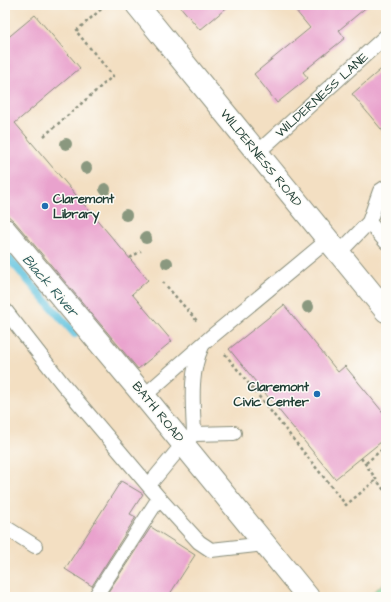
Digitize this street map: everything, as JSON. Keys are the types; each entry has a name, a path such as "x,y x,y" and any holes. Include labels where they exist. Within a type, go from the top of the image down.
{"street":[{"name":"WILDERNESS ROAD","path":"137,5 386,311"},
{"name":"BATH ROAD","path":"5,230 144,396 189,439 265,544 308,597"}],"lane":[{"name":"WILDERNESS LANE","path":"257,153 386,36"},
{"path":"144,396 208,340 333,246 369,222 380,191 386,187"},
{"path":"369,222 386,242"},
{"path":"5,310 62,382 158,498 200,542 211,550 265,544"},
{"path":"149,486 189,439 195,364 208,340"},
{"path":"189,439 234,433"},
{"path":"95,597 158,498"},
{"path":"5,527 35,546"}],"path":[{"path":"44,136 113,76 76,31 106,5"},
{"path":"130,258 141,251"},
{"path":"164,282 208,340"},
{"path":"225,355 346,505 376,480"},
{"path":"366,463 386,446"},
{"path":"361,458 386,493"}],"green space":[{"path":"384,583 386,597 368,597"}],"building":[{"path":"179,5 230,5 200,30"},
{"path":"291,5 369,5 339,30 345,38 303,72 308,78 277,103 254,74 310,28"},
{"path":"35,15 80,68 15,123 148,280 132,294 172,341 138,369 15,222 5,213 5,40"},
{"path":"386,65 386,135 352,94"},
{"name":"Claremont Civic Center","path":"284,305 338,372 345,366 386,416 386,438 335,479 229,349"},
{"path":"121,481 143,494 130,514 136,517 92,586 65,569"},
{"path":"151,527 195,555 168,597 109,597 106,595"}],"waterway":[{"name":"Black River","path":"5,254 75,334"}],"place":[{"name":"Claremont Library","path":"45,206"},
{"name":"Claremont Civic Center","path":"317,394"}]}
